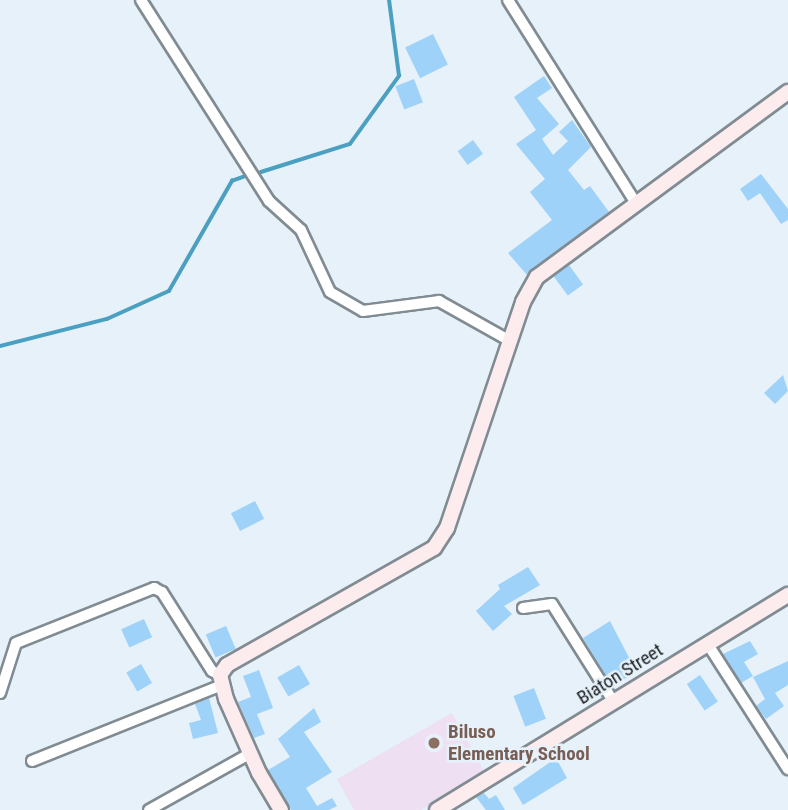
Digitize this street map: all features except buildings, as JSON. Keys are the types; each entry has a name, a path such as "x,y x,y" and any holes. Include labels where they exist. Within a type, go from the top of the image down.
{"street":[{"path":"141,0 269,201 301,230 330,292 363,311 439,301 510,341"},
{"path":"508,0 637,205"},
{"path":"32,761 221,680 227,665 434,548 447,528 510,341 537,277 788,92"},
{"path":"0,693 16,643 154,588 162,592 212,671 221,680 249,754 281,810"},
{"name":"Biaton Street","path":"437,810 788,594"},
{"path":"523,608 552,604 613,701"},
{"path":"707,643 788,769"},
{"path":"149,810 249,754"}],"shaded area":[{"name":"Biluso Elementary School","path":"452,713 485,773 421,810 354,810 337,779"}],"waterway":[{"path":"261,172 350,144 399,76 389,0"},
{"path":"0,346 107,319 169,291 232,181 243,177"}],"place":[{"name":"Biluso Elementary School","path":"434,743"}]}
